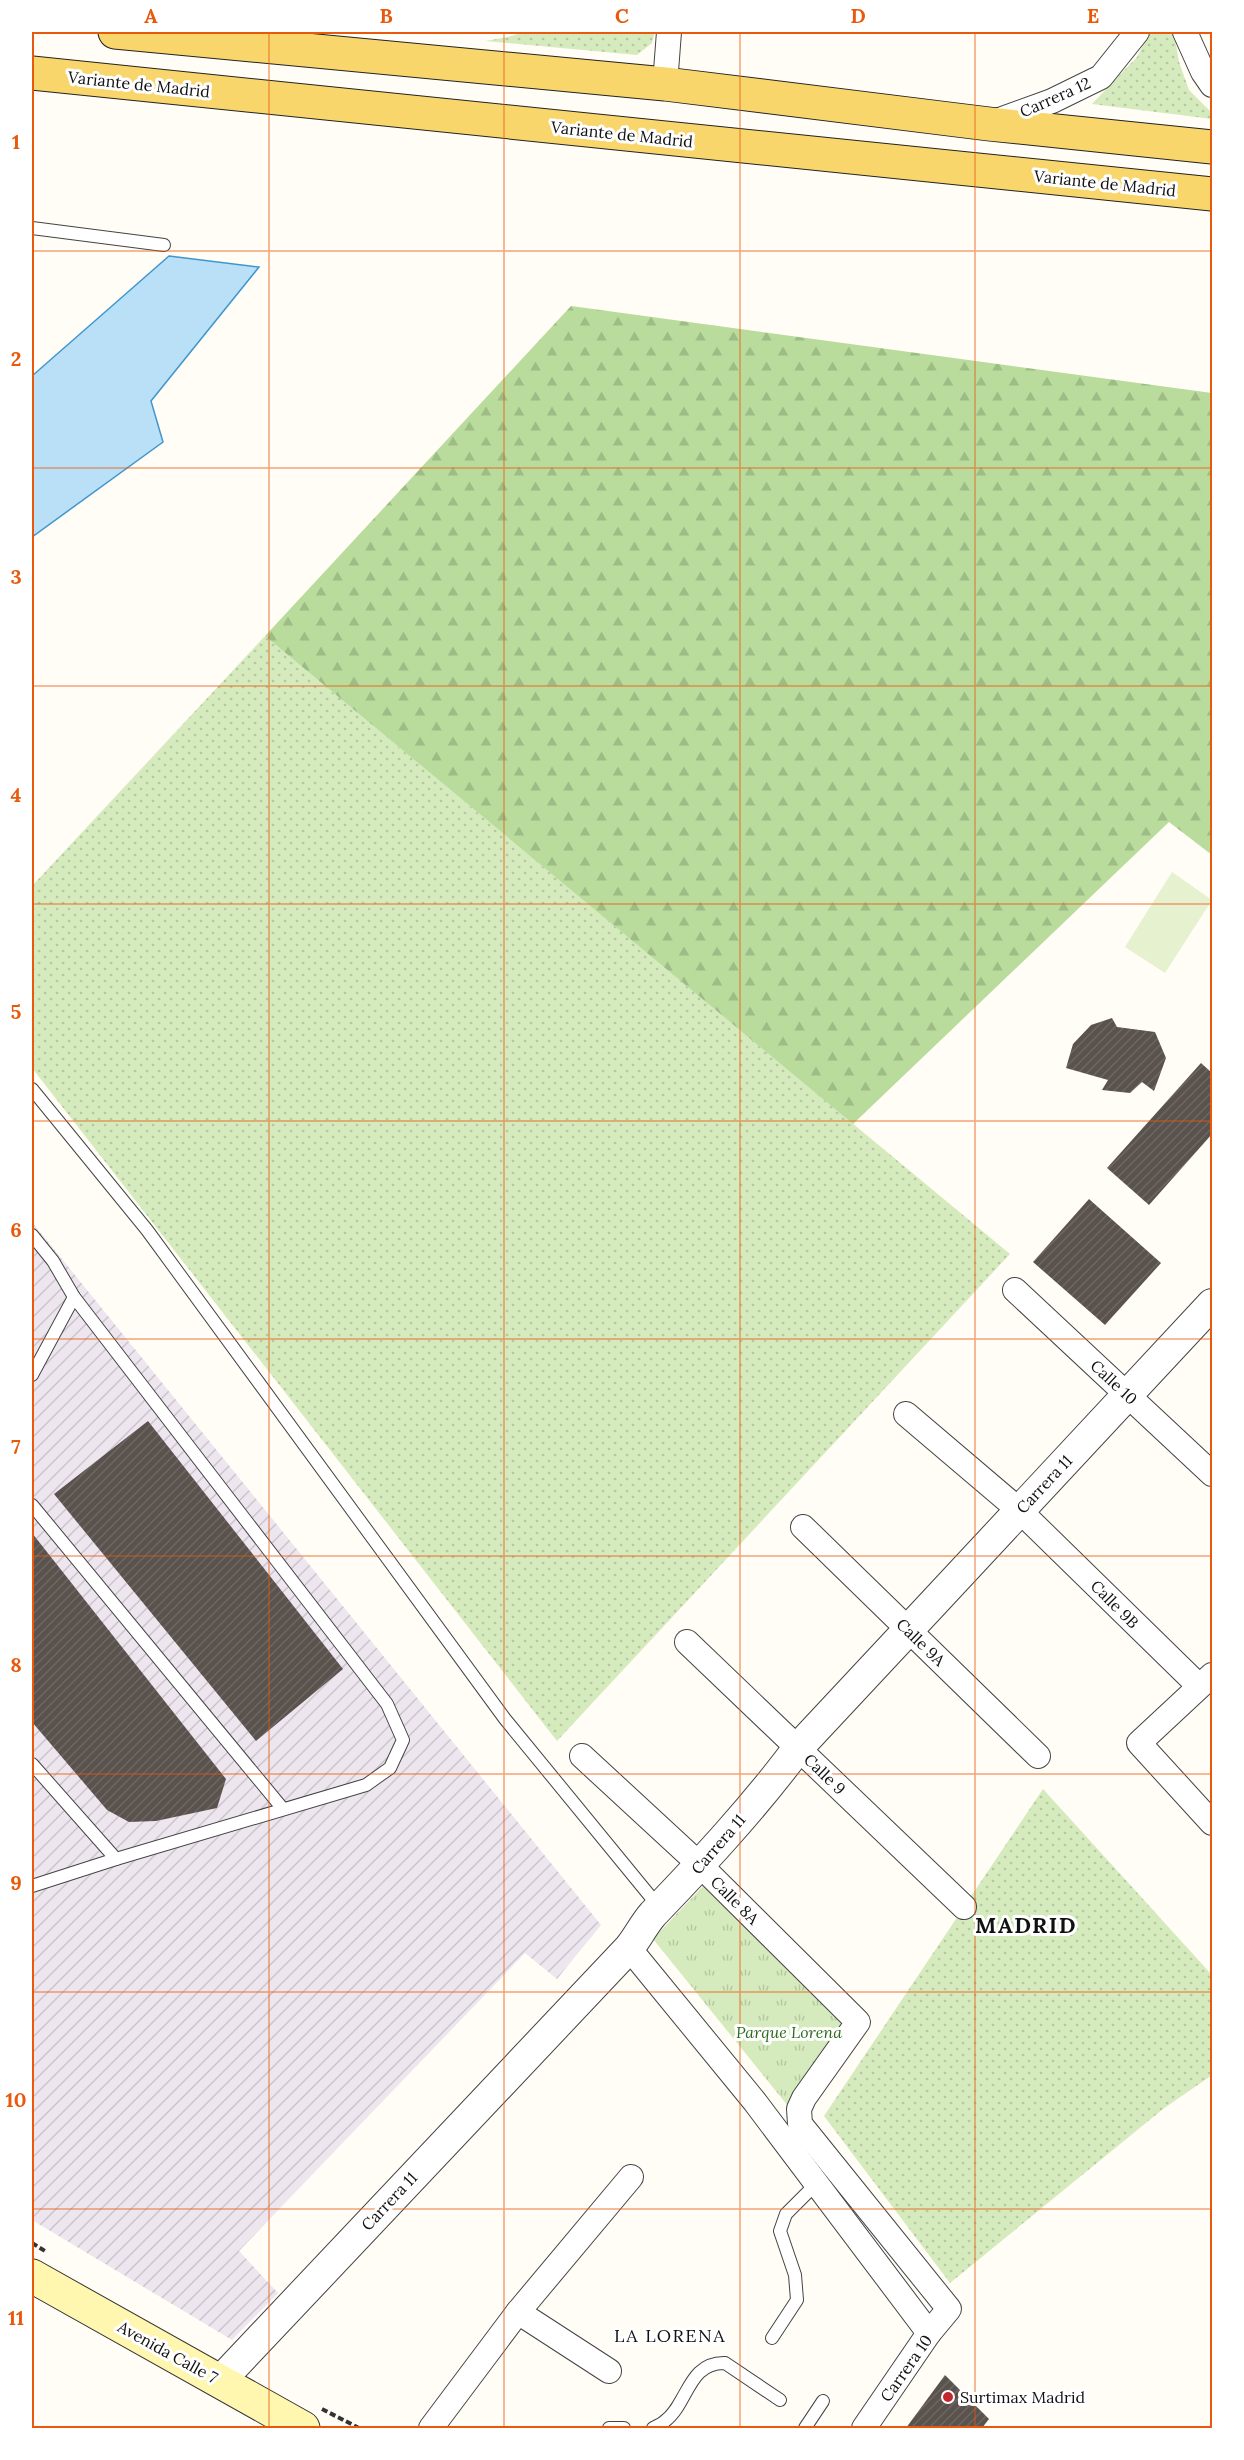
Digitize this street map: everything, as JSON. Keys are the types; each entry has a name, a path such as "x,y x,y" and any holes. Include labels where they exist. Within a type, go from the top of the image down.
{"main road":[{"path":"115,32 665,84 989,124 1212,147"},
{"name":"Variante de Madrid","path":"32,73 1212,194"},
{"name":"Avenida Calle 7","path":"32,2276 302,2428"}],"street":[{"path":"665,84 669,32"},
{"name":"Carrera 12","path":"989,124 1052,101 1101,77 1137,32"},
{"path":"1185,32 1203,72 1212,85"},
{"name":"Calle 10","path":"1015,1290 1212,1474"},
{"name":"Carrera 11","path":"220,2381 629,1948 660,1908 700,1866 798,1748 1212,1304"},
{"name":"Calle 9B","path":"906,1414 1019,1510 1206,1680"},
{"name":"Calle 9A","path":"803,1527 1038,1756"},
{"name":"Calle 9","path":"687,1641 964,1907"},
{"path":"1206,1680 1139,1743 1212,1823"},
{"name":"Calle 8A","path":"582,1756 700,1866 858,2022 804,2098 799,2109 800,2124 949,2309"},
{"path":"629,1948 755,2102 929,2333"},
{"path":"431,2428 518,2312 631,2177"},
{"name":"Carrera 10","path":"864,2428 929,2333 949,2309"},
{"path":"518,2312 609,2370"}],"lane":[{"path":"32,228 164,245"},
{"path":"32,1089 147,1230 506,1719 660,1908"},
{"path":"32,1235 53,1261 74,1297 387,1704 403,1740 390,1768 366,1785 32,1886"},
{"path":"32,1375 74,1297"},
{"path":"32,1505 284,1809"},
{"path":"32,1764 116,1859"},
{"path":"772,2338 797,2300 795,2275 780,2231 786,2214 816,2184"},
{"path":"653,2428 667,2421 702,2369 715,2363 724,2364 780,2400"},
{"path":"805,2428 823,2401"},
{"path":"609,2428 624,2428"}],"shaded area":[{"path":"32,1222 601,1925 557,1979 525,1953 239,2251 278,2293 232,2340 32,2220"}],"green space":[{"path":"524,32 655,32 652,43 637,55 485,41"},
{"path":"1150,32 1174,32 1179,62 1189,90 1212,113 1212,119 1092,104 1137,57"},
{"path":"571,306 1212,393 1212,855 1169,822 853,1124 265,636"},
{"path":"265,636 1010,1254 557,1741 32,1068 32,886"},
{"path":"1172,872 1212,900 1165,973 1125,947"},
{"path":"1043,1789 1212,1975 1212,2075 1163,2109 950,2283 824,2116"},
{"name":"Parque Lorena","path":"703,1886 852,2029 788,2106 653,1939"}],"water":[{"path":"169,256 259,267 151,401 163,442 32,537 32,376"}],"building":[{"path":"1112,1018 1117,1027 1155,1032 1166,1058 1154,1091 1142,1082 1130,1093 1102,1090 1108,1080 1066,1068 1073,1044 1091,1025"},
{"path":"1201,1063 1212,1073 1212,1134 1149,1205 1107,1168"},
{"path":"1089,1199 1161,1263 1105,1325 1033,1262"},
{"path":"148,1421 343,1669 256,1741 54,1494"},
{"path":"32,1533 226,1779 217,1808 156,1821 129,1822 107,1810 32,1722"},
{"name":"Surtimax Madrid","path":"945,2375 989,2419 982,2428 906,2428"}],"place":[{"name":"Surtimax Madrid","path":"948,2397"}],"district":[{"name":"MADRID","path":"1026,1925"},
{"name":"LA LORENA","path":"670,2335"}]}
